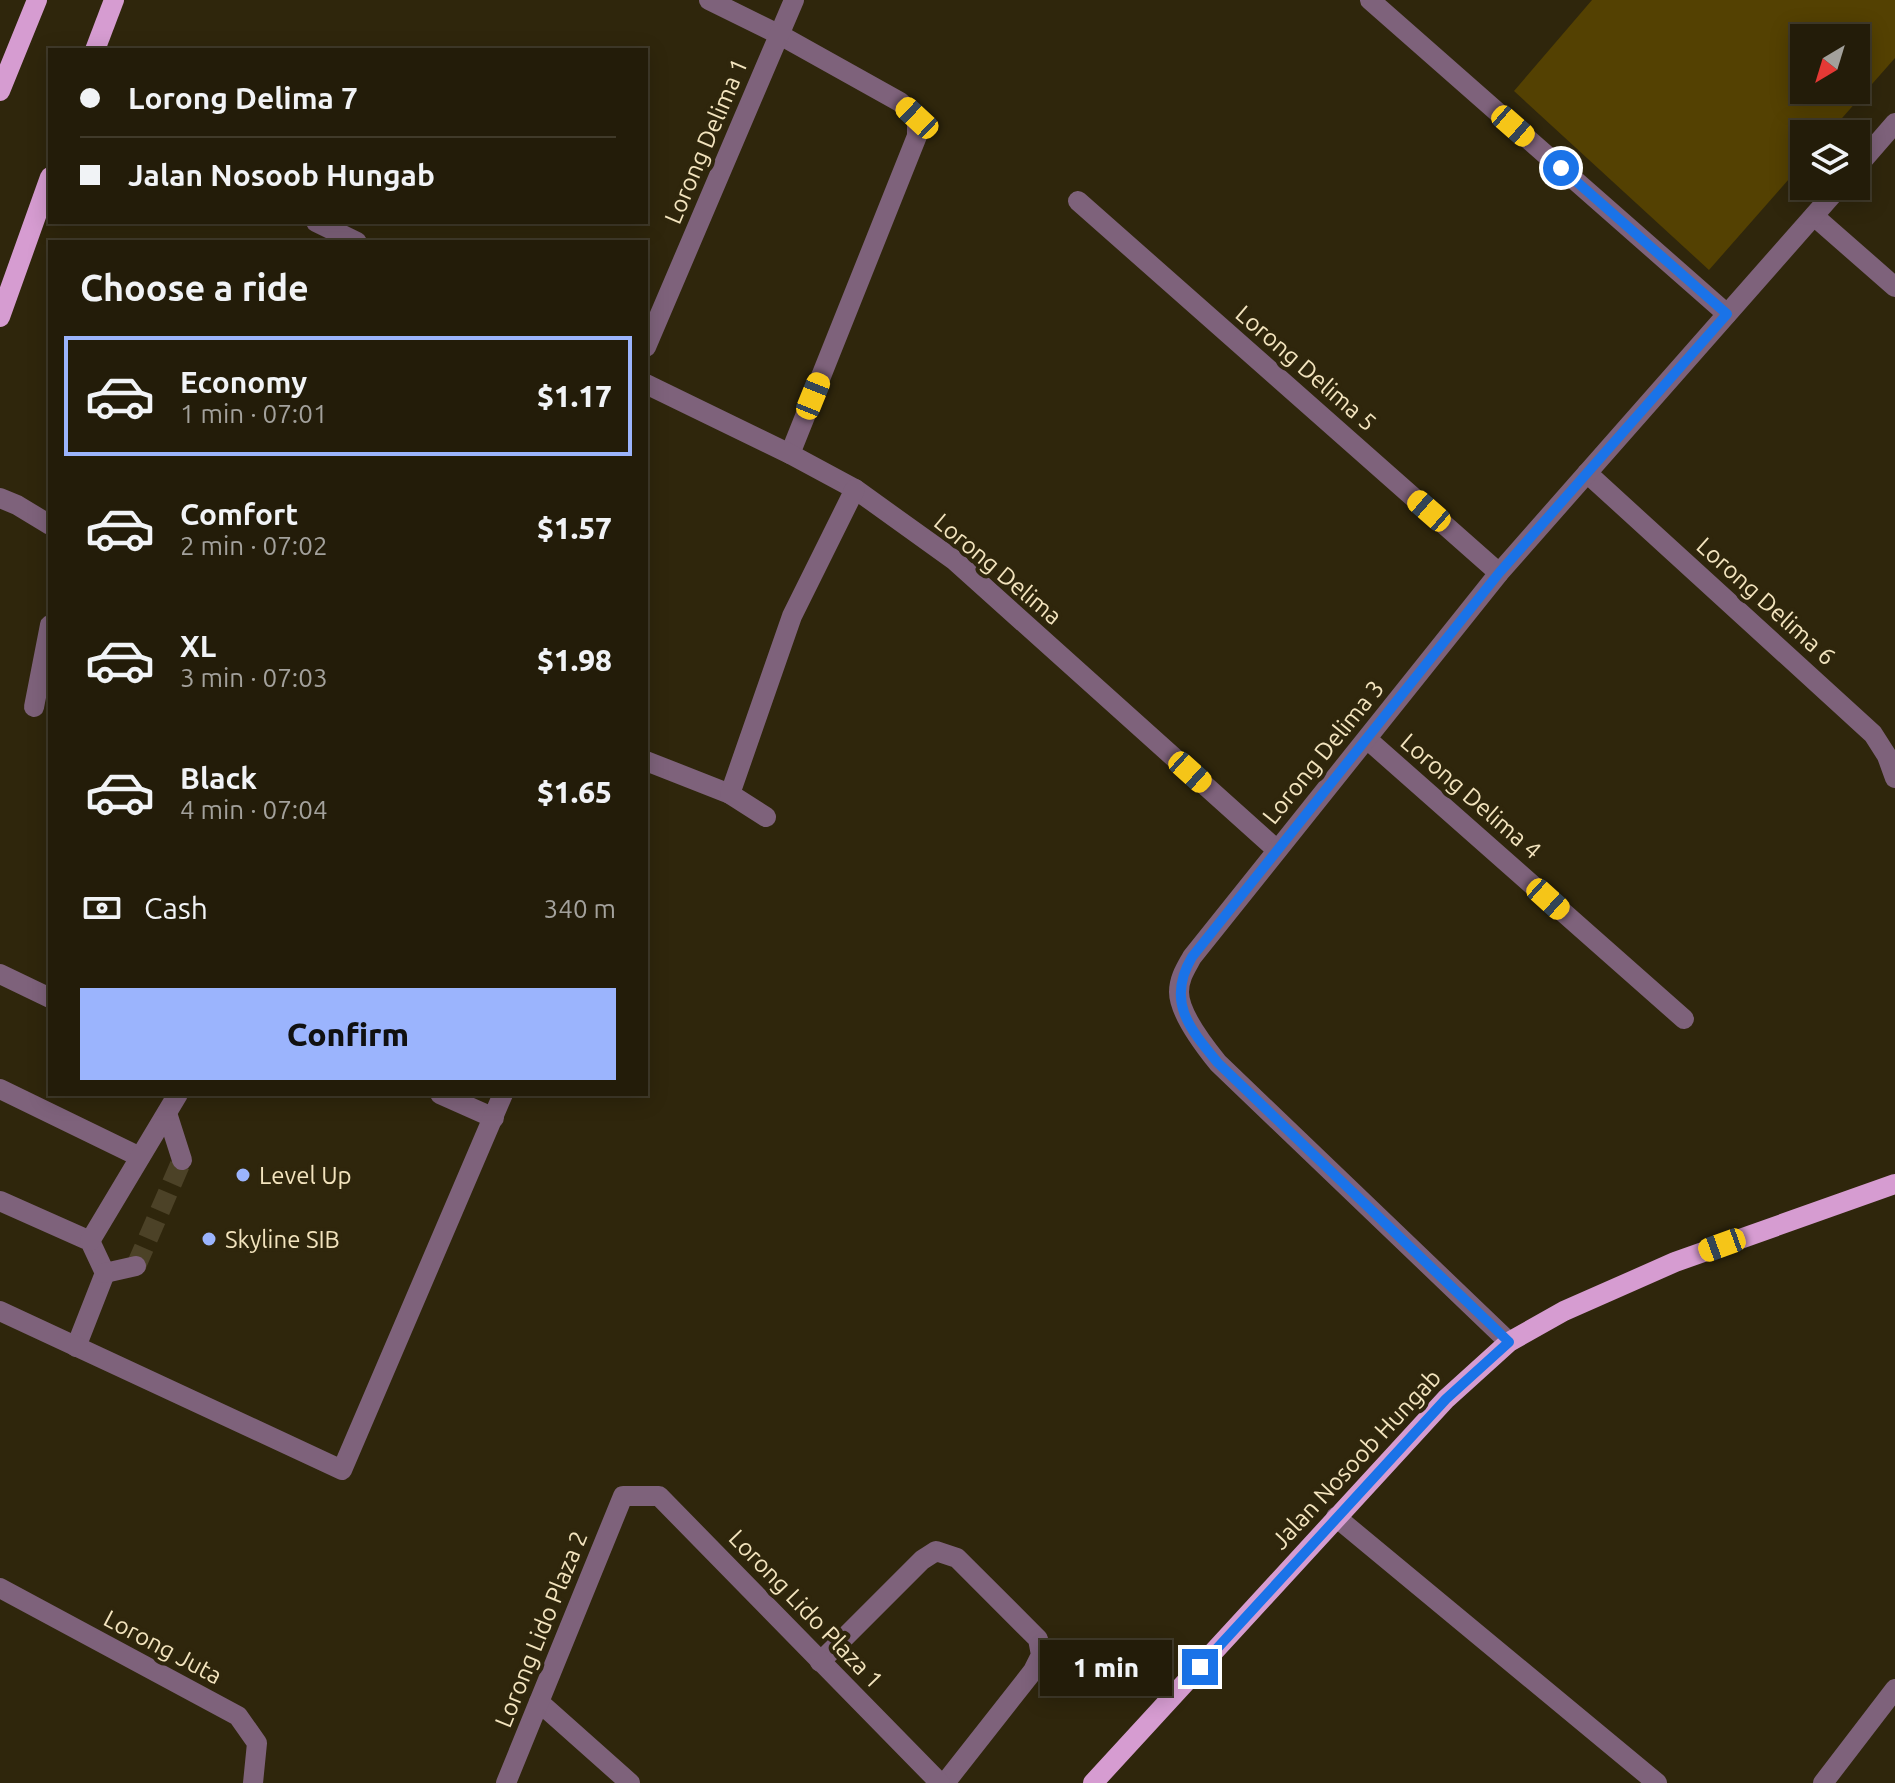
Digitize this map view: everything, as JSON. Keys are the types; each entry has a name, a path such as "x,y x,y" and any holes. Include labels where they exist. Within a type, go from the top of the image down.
{"main road":[{"path":"0,91 37,0"},
{"path":"96,48 114,0"},
{"path":"0,45 27,25"},
{"path":"0,317 48,183"},
{"name":"Jalan Nosoob Hungab","path":"1093,1783 1446,1399 1509,1342 1564,1311 1675,1262 1895,1184"}],"street":[{"path":"709,0 780,35 900,102 917,118 917,136 790,454"},
{"name":"Lorong Delima 1","path":"648,342 794,0"},
{"path":"1370,0 1727,314"},
{"path":"104,26 108,48"},
{"path":"1870,152 1895,123"},
{"name":"Lorong Delima 3","path":"1509,1342 1218,1063 1197,1037 1179,995 1182,975 1192,957 1499,573 1828,200"},
{"name":"Lorong Delima 5","path":"1078,201 1499,573"},
{"path":"1814,216 1895,287"},
{"path":"320,224 353,240"},
{"name":"Lorong Delima","path":"648,385 855,489 954,560 1277,850"},
{"name":"Lorong Delima 6","path":"1587,473 1873,734 1887,756 1895,778"},
{"path":"730,794 792,616 855,489"},
{"path":"0,498 48,524"},
{"path":"34,707 48,635"},
{"name":"Lorong Delima 4","path":"1367,739 1684,1019"},
{"path":"648,762 730,794 766,817"},
{"path":"0,974 48,997"},
{"path":"0,1089 140,1157"},
{"path":"90,1241 177,1096"},
{"path":"444,1096 494,1118"},
{"path":"0,1311 342,1470 502,1096"},
{"path":"167,1113 182,1160"},
{"path":"0,1201 90,1241 105,1273 76,1347"},
{"path":"105,1273 136,1266"},
{"name":"Lorong Lido Plaza 1","path":"623,1496 659,1496 943,1783"},
{"name":"Lorong Lido Plaza 2","path":"506,1783 623,1496"},
{"path":"1336,1517 1657,1783"},
{"path":"820,1662 922,1560 936,1551 957,1558 1038,1639 1041,1655 1033,1671 943,1783"},
{"name":"Lorong Juta","path":"0,1588 238,1716 257,1743 253,1783"},
{"path":"1823,1783 1895,1689"},
{"path":"539,1702 630,1783"}],"shaded area":[{"path":"1592,0 1895,0 1895,58 1870,86 1870,24 1790,24 1790,104 1854,104 1840,120 1790,120 1790,178 1709,270 1514,91"}],"tunnel":[{"path":"136,1266 182,1160"}],"place":[{"name":"Level Up","path":"243,1175"},
{"name":"Skyline SIB","path":"209,1239"}],"route":[{"path":"1200,1667 1446,1399 1509,1342 1218,1063 1197,1037 1179,995 1182,975 1192,957 1499,573 1727,314 1561,168"}]}
